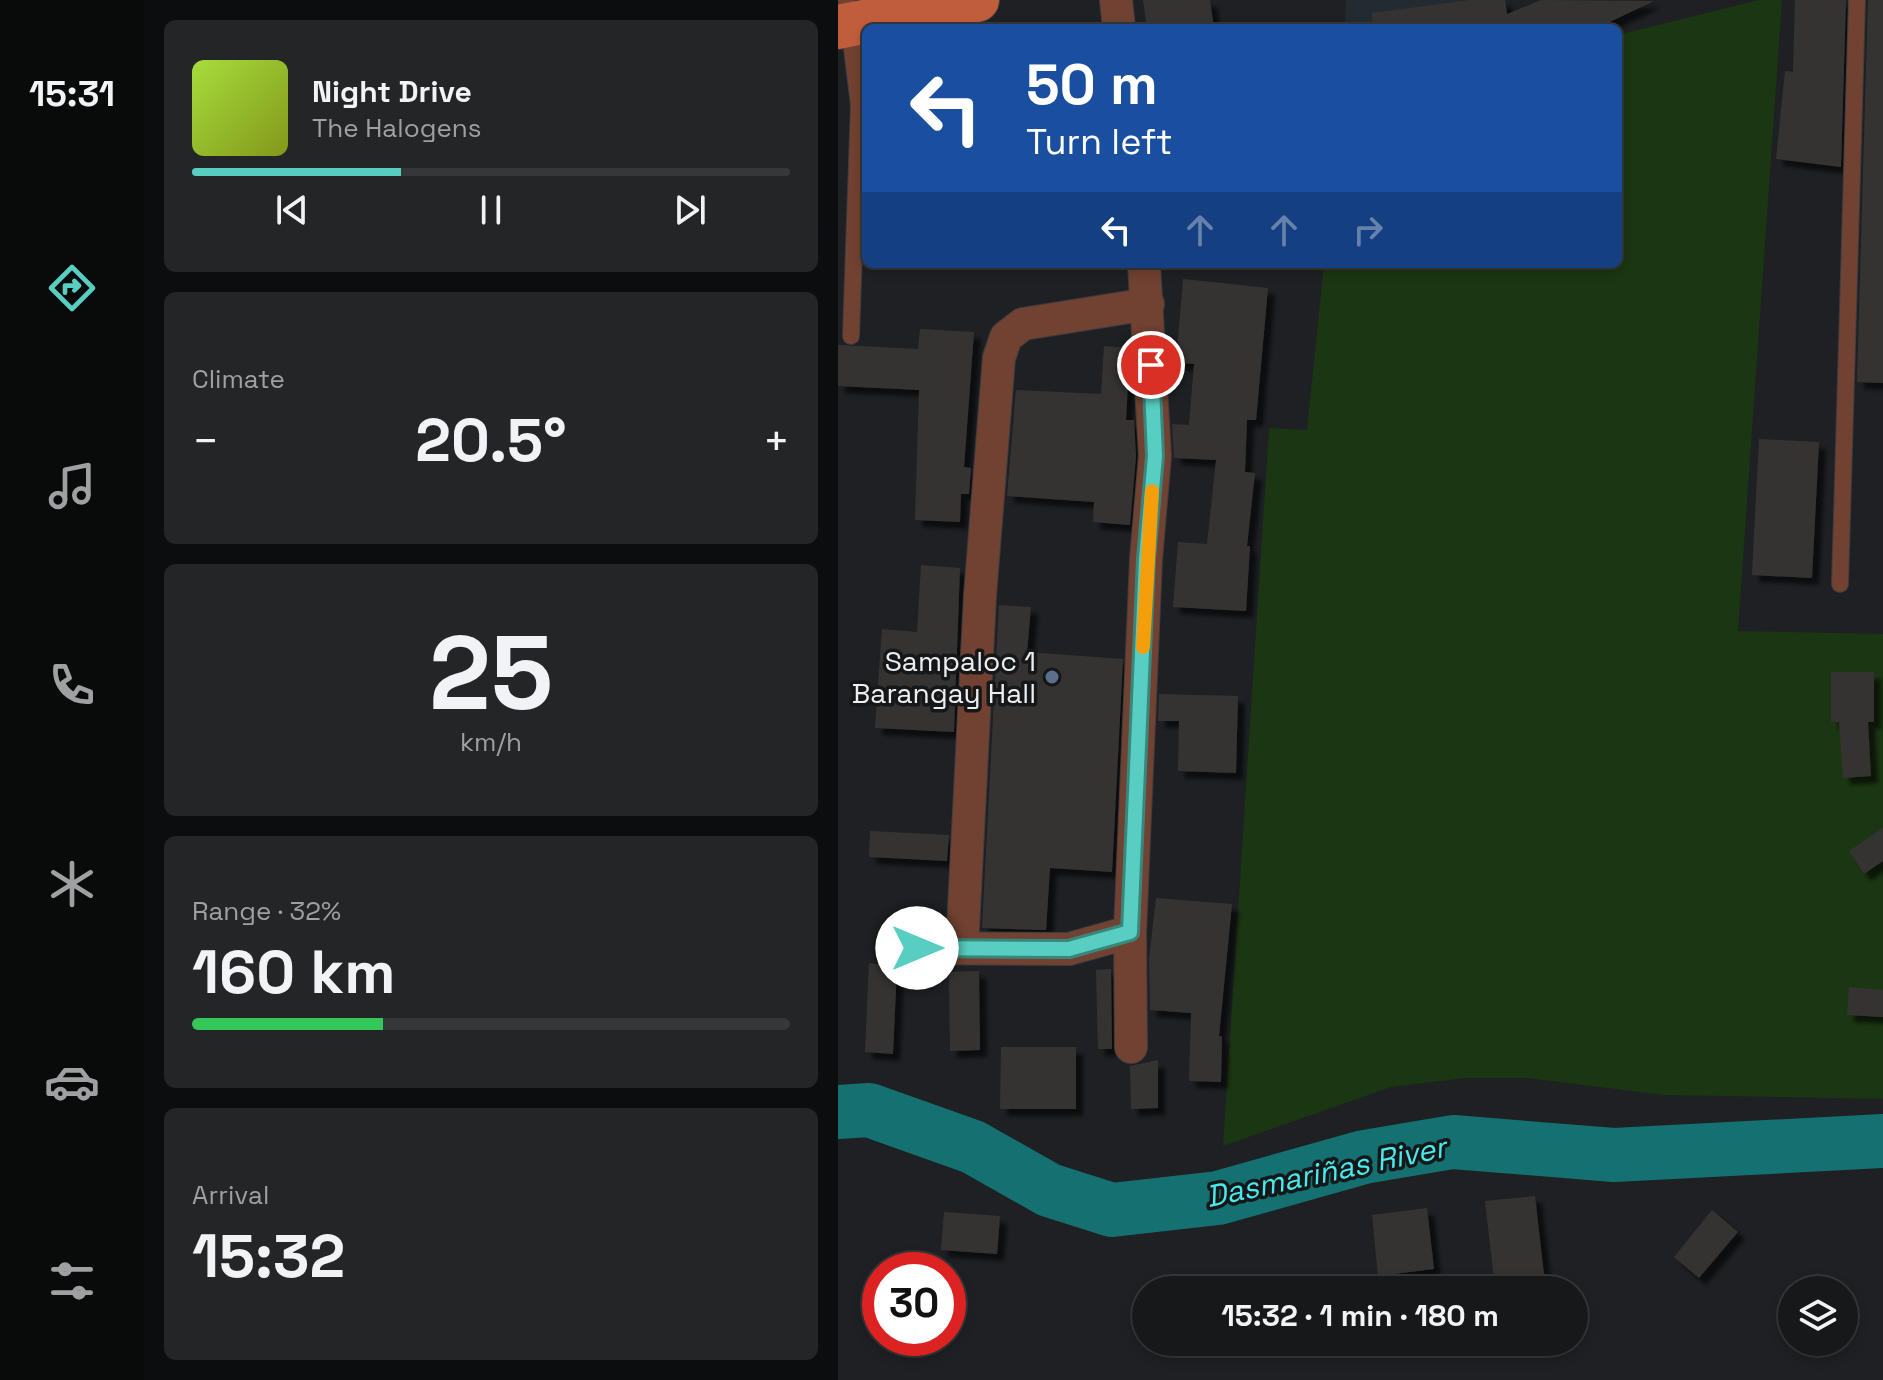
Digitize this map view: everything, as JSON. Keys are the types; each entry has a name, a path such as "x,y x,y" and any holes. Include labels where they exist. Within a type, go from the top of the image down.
{"main road":[{"path":"845,17 977,0"}],"street":[{"path":"1116,0 1119,24"},
{"path":"1131,1047 1130,932 1146,559 1155,456 1144,268"},
{"path":"962,948 981,582 999,358 1006,337 1023,324 1148,304"},
{"path":"895,948 1069,949 1130,932"}],"lane":[{"path":"1840,584 1857,0"},
{"path":"845,17 859,105 851,336"}],"shaded area":[{"path":"1346,0 1505,0 1508,24 1345,24"}],"green space":[{"path":"1759,0 1782,0 1738,631 1883,634 1883,1099 1664,1095 1527,1078 1465,1078 1391,1087 1223,1146 1269,428 1307,430 1324,268 1622,268 1622,34"}],"building":[{"path":"1143,0 1210,0 1213,24 1146,24"},
{"path":"1471,0 1505,0 1507,14 1541,0 1654,1 1605,24 1373,24 1372,13"},
{"path":"1795,0 1846,0 1841,167 1776,159 1785,71 1793,72"},
{"path":"1868,0 1883,0 1883,383 1857,382"},
{"path":"1183,279 1268,288 1256,420 1247,420 1245,472 1255,473 1247,546 1250,546 1246,611 1173,607 1178,542 1207,544 1216,460 1174,458 1172,424 1189,425 1194,364 1176,363"},
{"path":"920,329 974,332 964,467 971,468 969,494 961,494 960,522 915,520 919,390 838,386 838,345 918,349"},
{"path":"1104,346 1130,348 1126,420 1134,420 1136,456 1130,525 1093,522 1094,502 1007,496 1016,390 1101,394"},
{"path":"1759,439 1819,442 1812,578 1752,575"},
{"path":"921,565 960,568 954,732 875,728 882,629 917,632"},
{"path":"999,605 1031,607 1027,652 1123,659 1112,872 1050,868 1046,930 982,928"},
{"path":"1831,672 1874,672 1874,722 1868,722 1871,776 1843,778 1839,722 1831,722"},
{"path":"1159,694 1238,696 1236,773 1178,771 1179,721 1158,721"},
{"path":"1883,828 1883,861 1864,874 1849,851"},
{"path":"870,831 949,835 947,861 869,857"},
{"path":"1156,898 1232,904 1219,1036 1222,1036 1221,1082 1189,1081 1191,1013 1150,1010 1149,959"},
{"path":"869,963 897,967 893,1054 865,1052"},
{"path":"1111,969 1112,1049 1098,1049 1096,970"},
{"path":"979,971 980,1050 950,1051 949,972"},
{"path":"1849,987 1883,990 1883,1017 1847,1015"},
{"path":"1001,1047 1076,1047 1076,1109 1000,1109"},
{"path":"1158,1060 1158,1108 1131,1109 1130,1066"},
{"path":"1535,1196 1544,1276 1494,1276 1485,1201"},
{"path":"1427,1208 1434,1269 1378,1276 1372,1215"},
{"path":"1712,1210 1738,1232 1699,1278 1674,1257"},
{"path":"944,1212 1000,1216 997,1254 941,1250"}],"waterway":[{"name":"Dasmariñas River","path":"838,1112 869,1110 973,1147 1049,1190 1112,1210 1218,1198 1364,1157 1453,1142 1614,1155 1883,1141"}],"slow traffic":[{"path":"1143,647 1152,491"}],"place":[{"name":"Sampaloc 1 Barangay Hall","path":"1052,677"}],"route":[{"path":"917,948 1069,949 1130,932 1146,559 1155,456 1151,365"}]}
